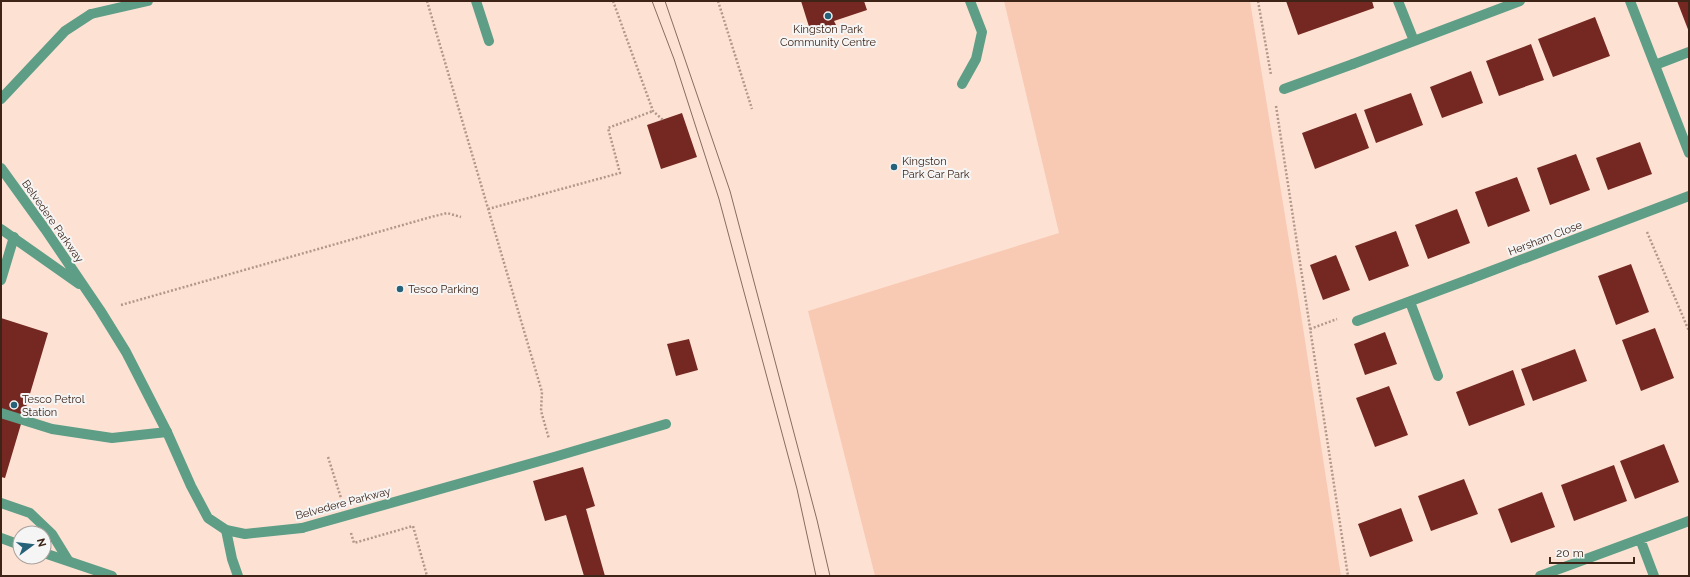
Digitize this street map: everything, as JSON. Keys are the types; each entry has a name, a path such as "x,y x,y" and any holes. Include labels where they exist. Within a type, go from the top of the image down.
{"street":[{"path":"1,99 65,31 91,14 148,1"},
{"path":"476,1 489,41"},
{"path":"962,84 976,59 982,32 970,1"},
{"path":"1398,1 1414,41"},
{"path":"1284,89 1520,1"},
{"path":"1630,1 1689,153"},
{"path":"1655,65 1689,52"},
{"name":"Belvedere Parkway","path":"1,168 100,310 126,352 167,432 191,486 208,518 226,530 245,534 302,528 666,424"},
{"name":"Hersham Close","path":"1357,321 1470,280 1689,196"},
{"name":"Belvedere Parkway","path":"1,229 85,288"},
{"path":"1,280 14,238"},
{"path":"1410,302 1438,376"},
{"path":"1,414 52,429 112,438 167,432"},
{"path":"1,503 30,513 52,534 68,560"},
{"path":"1540,576 1689,521"},
{"path":"226,530 232,559 238,576"},
{"path":"1,538 12,542"},
{"path":"1640,539 1654,576"},
{"path":"52,555 112,576"}],"path":[{"path":"427,1 542,392 541,411 554,457"},
{"path":"613,1 653,111 663,120"},
{"path":"718,1 752,109"},
{"path":"1258,1 1271,77"},
{"path":"1275,100 1348,576"},
{"path":"488,209 620,173 608,128 653,111"},
{"path":"100,310 251,270 446,213 461,217"},
{"path":"1640,215 1689,331"},
{"path":"1310,329 1341,318 1357,321"}],"shaded area":[{"path":"1004,1 1250,1 1299,301 1341,576 875,576 808,311 1059,233"}],"building":[{"name":"Kingston Park Community Centre","path":"801,1 864,1 867,10 834,21 836,25 811,33"},
{"path":"1286,1 1372,1 1374,8 1298,35"},
{"path":"1677,1 1689,1 1689,32"},
{"path":"1595,17 1610,56 1553,77 1538,39"},
{"path":"1531,44 1544,80 1499,96 1486,61"},
{"path":"1471,71 1483,103 1442,118 1430,87"},
{"path":"1411,93 1423,125 1376,143 1364,110"},
{"path":"682,113 697,157 661,169 647,125"},
{"path":"1356,113 1369,148 1315,169 1302,133"},
{"path":"1640,142 1652,174 1608,190 1596,158"},
{"path":"1576,154 1590,190 1550,205 1537,168"},
{"path":"1517,177 1530,211 1488,227 1475,192"},
{"path":"1457,209 1470,243 1428,259 1415,225"},
{"path":"1396,231 1409,266 1369,281 1355,246"},
{"path":"1336,255 1350,290 1323,300 1310,265"},
{"path":"1631,264 1649,312 1616,325 1598,276"},
{"name":"Tesco Petrol Station","path":"1,318 48,333 5,478 1,477"},
{"path":"1655,328 1674,378 1641,391 1622,340"},
{"path":"1385,332 1397,364 1365,375 1354,344"},
{"path":"689,339 698,370 676,376 667,344"},
{"path":"1575,349 1587,381 1533,401 1521,369"},
{"path":"1513,370 1525,405 1469,426 1456,392"},
{"path":"1389,386 1408,435 1375,447 1356,398"},
{"path":"1664,444 1679,482 1635,499 1620,461"},
{"path":"1614,465 1627,501 1574,521 1561,485"},
{"path":"583,467 595,506 586,509 605,576 584,576 566,515 545,521 533,481"},
{"path":"1464,479 1478,514 1431,531 1418,496"},
{"path":"1542,492 1555,527 1511,543 1498,509"},
{"path":"1401,508 1413,541 1370,557 1358,524"}],"tram line":[{"path":"652,1 674,59 719,199 797,489 816,576"},
{"path":"665,1 730,191 817,520 830,576"}],"place":[{"name":"Kingston Park Community Centre","path":"828,16"},
{"name":"Kingston Park Car Park","path":"894,167"},
{"name":"Tesco Parking","path":"400,289"},
{"name":"Tesco Petrol Station","path":"14,405"}]}
